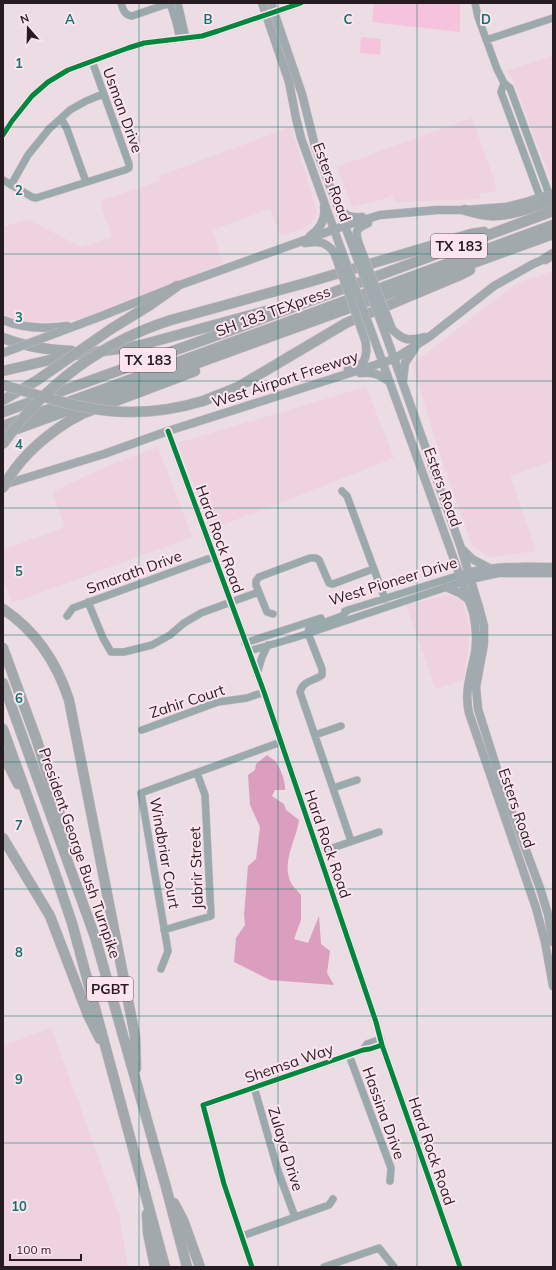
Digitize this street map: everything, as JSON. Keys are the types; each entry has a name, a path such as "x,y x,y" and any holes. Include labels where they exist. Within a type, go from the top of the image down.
{"highway":[{"path":"465,210 490,216 504,214 526,210 552,196"},
{"name":"TX 183","path":"3,412 294,307 553,211"},
{"name":"SH 183 TEXpress","path":"3,420 553,220"},
{"name":"SH 183 TEXpress","path":"3,426 553,225"},
{"path":"3,444 18,424 56,383 80,365 123,339 152,326 309,282 471,234 505,228"},
{"name":"TX 183","path":"3,434 553,234"},
{"path":"3,386 69,403 110,411 132,412 155,410 203,401 244,384 346,323 458,276 504,252"},
{"path":"3,400 36,381 111,329 177,286"},
{"path":"3,371 52,359 141,345 264,311 294,307"},
{"path":"3,487 31,451 54,430 69,421 90,411 251,350 286,331"},
{"path":"3,338 27,346 88,353"},
{"path":"3,609 36,637 49,655 60,676 69,700 135,1036 138,1088"},
{"path":"3,648 43,759 70,846 79,891"},
{"name":"President George Bush Turnpike","path":"3,683 95,937 166,1187 187,1267"},
{"name":"President George Bush Turnpike","path":"3,729 70,917 110,1059 165,1267"},
{"path":"3,754 33,812"},
{"path":"3,838 50,916 88,1015 110,1059"},
{"path":"166,1187 181,1215 200,1267"},
{"path":"146,1194 148,1233 155,1267"}],"main road":[{"name":"Esters Road","path":"262,3 270,14 302,94 315,146 344,226 356,246 388,330 394,359 470,576 473,598"},
{"name":"Esters Road","path":"270,3 270,14 289,82 301,138 334,229 338,251 373,336 461,578 473,598 484,626 484,644 476,687 479,730 504,801 542,895 550,921 553,942"},
{"path":"304,240 320,228 324,210 322,196"},
{"path":"3,353 177,286 334,229 380,215 437,210 465,210 506,207 540,197 552,196"},
{"path":"338,206 345,214 352,218 373,214 380,215"},
{"path":"356,246 356,232 359,226 380,215"},
{"path":"256,403 272,393 340,372 363,362 367,349 338,251 321,242 290,245"},
{"name":"West Airport Freeway","path":"3,487 104,454 168,431 394,359 417,345 494,286 550,256"},
{"path":"3,320 23,326 48,328 84,323"},
{"path":"388,330 405,339 414,340 429,336"},
{"path":"402,383 405,363 417,345"},
{"path":"351,373 373,373 381,375 398,390 408,414 415,416"},
{"path":"404,420 415,416"},
{"path":"416,455 422,462 429,475 437,481"},
{"path":"427,484 437,481"},
{"path":"446,587 473,598 479,584 490,572 472,559 461,548"},
{"name":"West Pioneer Drive","path":"461,578 518,566 553,567"},
{"name":"West Pioneer Drive","path":"490,572 553,573"},
{"name":"Esters Road","path":"504,801 536,908 545,942 553,986"}],"street":[{"path":"121,3 127,15 132,16 170,3 183,39"},
{"path":"178,3 183,39"},
{"path":"3,135 20,110 32,96 48,82 68,70 144,43 183,39 218,31 301,3"},
{"path":"475,3 486,40 504,83 510,88 552,196"},
{"path":"486,40 553,18"},
{"name":"Usman Drive","path":"86,182 129,168 129,164 92,61"},
{"path":"504,83 502,92 540,197"},
{"path":"11,185 28,155 43,135 70,110 86,100 104,94"},
{"path":"3,180 36,198 86,182 67,129 61,118"},
{"name":"Hard Rock Road","path":"168,431 213,557 264,692 382,1042 460,1267"},
{"path":"342,491 347,496 385,599"},
{"name":"Smarath Drive","path":"67,616 73,608 213,557"},
{"path":"273,614 267,612 255,583 259,577 310,558 316,558 319,560 329,583 332,584 374,569"},
{"name":"West Pioneer Drive","path":"249,651 446,587 461,578"},
{"name":"West Pioneer Drive","path":"245,643 404,593 461,578"},
{"path":"88,602 103,638 111,652 124,652 152,645 170,635 184,623 201,613 259,592"},
{"path":"377,610 378,607 404,593"},
{"path":"348,610 342,616 309,628 308,633 322,669 322,675 317,679 305,683 301,687 300,692 351,841"},
{"path":"257,674 262,657 268,645"},
{"name":"Zahir Court","path":"142,730 218,702 247,698 264,692"},
{"path":"315,735 341,726"},
{"name":"Windbriar Court","path":"161,969 168,951 141,793 281,742"},
{"name":"Jabrir Street","path":"164,930 211,916 205,795 197,773"},
{"path":"333,788 357,780"},
{"path":"318,852 378,832"},
{"name":"Shemsa Way","path":"242,1236 224,1184 203,1105 363,1050 370,1049 382,1042"},
{"name":"Hassina Drive","path":"349,1055 391,1168 390,1181"},
{"name":"Zulaya Drive","path":"254,1087 278,1171 295,1218"},
{"path":"252,1267 242,1236 329,1205 333,1200"},
{"path":"324,1267 379,1248 394,1267"}],"shaded area":[{"path":"374,3 460,3 460,32 372,22"},
{"path":"361,37 381,39 380,55 360,53"},
{"path":"553,56 553,179 551,180 512,77 506,71"},
{"path":"472,118 492,175 494,175 496,192 480,193 480,199 395,202 392,195 387,198 352,207 337,167"},
{"path":"291,127 317,212 312,222 303,228 281,236 270,209 212,230 223,263 85,317 73,320 39,322 19,320 3,314 3,227 27,219 81,247 112,237 100,201 160,181 159,176"},
{"path":"553,271 553,461 510,476 536,551 489,557 472,545 443,463 412,364 517,283"},
{"path":"366,387 394,458 210,530 178,443"},
{"path":"158,447 192,537 12,603 3,578 3,550 65,527 52,492 112,464"},
{"path":"448,595 459,597 467,615 470,630 467,659 464,679 436,689 406,605"},
{"path":"267,755 275,761 279,767 284,779 285,787 285,790 275,790 272,796 284,804 286,810 299,820 288,859 288,875 291,883 301,895 301,920 294,939 308,943 319,916 321,944 330,951 327,973 334,985 270,980 234,962 236,938 245,925 244,915 248,866 256,859 260,827 250,805 248,775 255,770 256,764"},
{"path":"51,1028 119,1215 128,1267 3,1267 3,1046"}],"cycle path":[{"path":"3,135 32,96 48,82 68,70 144,43 202,36 301,3"},
{"path":"168,431 264,692 376,1022 382,1045 460,1267"},
{"path":"252,1267 224,1184 203,1105 363,1050 382,1045"}]}
